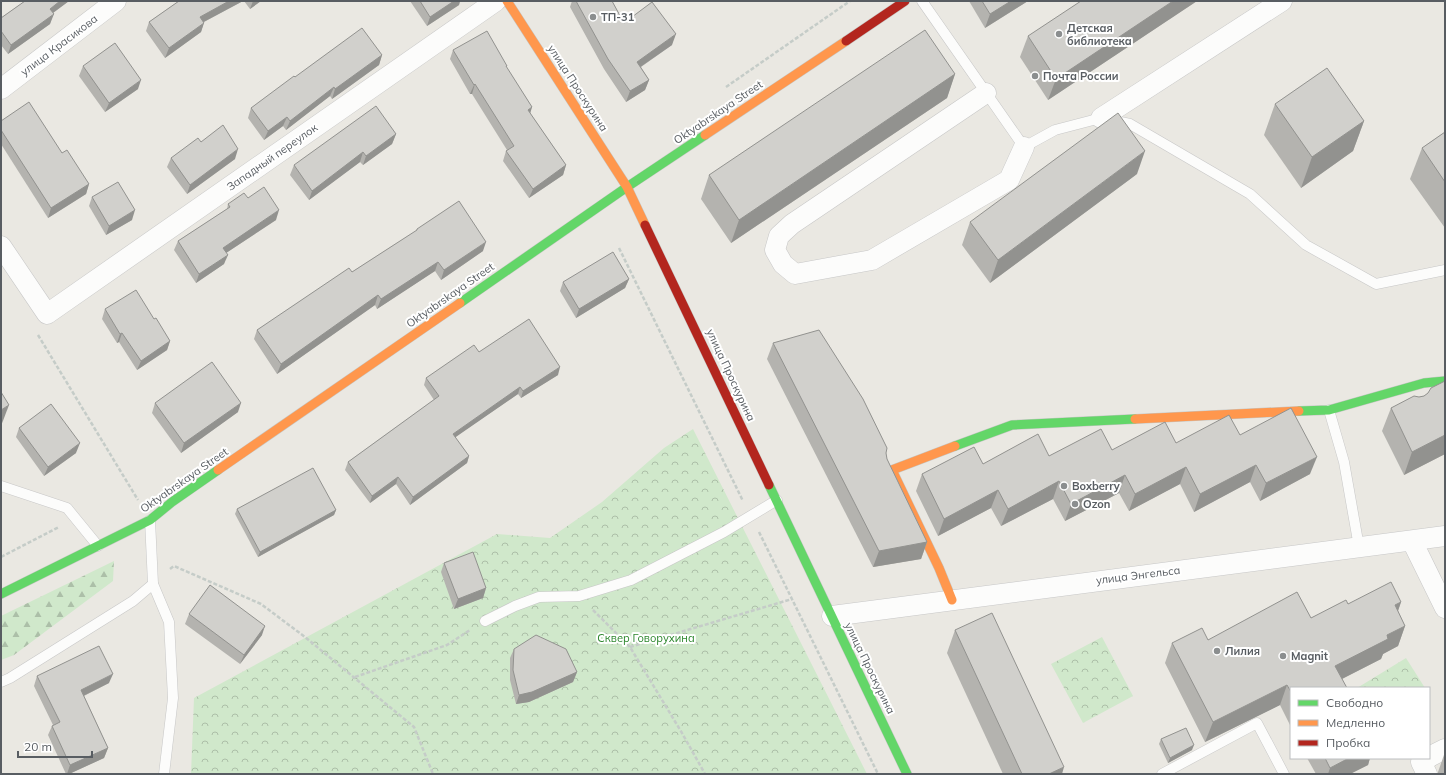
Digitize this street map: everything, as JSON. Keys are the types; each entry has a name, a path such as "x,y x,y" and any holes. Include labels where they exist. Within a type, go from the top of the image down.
{"street":[{"name":"улица Красикова","path":"1,89 116,1"},
{"name":"Западный переулок","path":"47,314 496,1"},
{"name":"улица Проскурина","path":"507,1 628,187 907,774"},
{"name":"Oktyabrskaya Street","path":"1,594 150,520 172,502 628,187 904,1"},
{"path":"1106,109 1197,46 1239,21 1282,1"},
{"path":"986,92 792,224 779,236 775,250 783,264 796,274 872,260 1009,180 1024,147"},
{"path":"1,246 47,314"},
{"path":"952,600 939,568 892,470 1012,425 1329,410 1405,396 1424,383 1445,381"},
{"name":"улица Энгельса","path":"832,616 1445,536"},
{"path":"1412,541 1445,608"},
{"path":"1430,757 1445,749"},
{"path":"1426,759 1421,762 1427,774"}],"lane":[{"path":"922,1 1024,147 1055,130 1106,109 1250,194 1306,245 1376,284 1445,270"},
{"path":"1329,410 1344,462 1359,547"},
{"path":"1,486 67,508 98,546"},
{"path":"485,621 515,606 539,597 578,596 631,580 724,532 777,500"},
{"path":"150,520 153,584 169,622 173,698 164,774"},
{"path":"1,682 10,678 133,602 153,584"},
{"path":"1162,774 1257,723 1284,774"}],"path":[{"path":"726,87 850,1"},
{"path":"619,248 878,774"},
{"path":"47,314 37,334 150,520"},
{"path":"1,557 74,518"},
{"path":"153,584 174,566 261,604 355,677 414,727 433,774"},
{"path":"578,596 630,647 682,733 704,774"},
{"path":"630,647 792,599"},
{"path":"355,677 447,645 485,621"}],"green space":[{"name":"Сквер Говорухина","path":"693,429 867,774 191,774 194,698 497,534 550,538 602,502 664,448"},
{"path":"114,561 113,581 14,655 1,660 1,616"},
{"path":"1102,637 1133,696 1083,723 1051,664"},
{"path":"1406,658 1424,687 1359,687"}],"building":[{"path":"25,1 60,1 50,9 54,14 11,45 1,31 1,18"},
{"path":"179,1 229,1 200,17 204,23 169,48 149,22"},
{"path":"420,1 454,1 430,17"},
{"path":"576,1 612,1 624,23 652,2 676,34 637,62 649,80 630,91 608,59"},
{"path":"982,1 1011,1 990,14"},
{"path":"1081,1 1173,1 1056,79 1028,36"},
{"path":"362,28 382,55 335,89 334,87 290,121 287,117 268,131 251,108"},
{"path":"925,30 955,74 739,220 709,175"},
{"path":"487,31 506,66 532,107 528,110 566,165 533,189 506,151 514,146 453,50"},
{"path":"115,43 141,80 109,103 83,66"},
{"path":"1327,68 1364,121 1312,157 1275,104"},
{"path":"29,102 62,153 67,150 89,184 51,208 1,130 1,121"},
{"path":"376,106 396,134 366,156 363,152 312,191 294,165"},
{"path":"1118,113 1145,151 998,260 970,222"},
{"path":"223,125 238,149 190,185 171,158 198,138 201,142"},
{"path":"1445,132 1445,182 1422,148"},
{"path":"118,182 135,210 109,226 92,197"},
{"path":"264,187 279,210 223,248 228,255 199,274 178,241 230,207 228,204 244,193 248,198"},
{"path":"459,201 486,242 444,270 438,262 381,299 378,295 281,364 257,330 349,268 352,272"},
{"path":"613,252 629,279 579,309 563,282"},
{"path":"136,290 170,341 141,361 122,333 120,334 105,309"},
{"path":"529,319 560,367 523,391 520,387 453,434 469,456 413,497 398,477 372,496 348,462 439,396 426,378 474,345 479,352"},
{"path":"819,330 863,399 887,448 887,459 927,542 879,551 773,343"},
{"path":"212,362 241,403 184,443 155,403"},
{"path":"1445,381 1445,435 1412,452 1391,408 1414,396 1424,396 1431,388"},
{"path":"1,392 9,405 1,410"},
{"path":"51,404 80,443 48,467 19,428"},
{"path":"1291,408 1317,457 1266,483 1256,465 1200,494 1186,467 1135,494 1125,475 1071,504 1059,481 1008,509 998,490 944,519 922,474 974,447 983,464 1038,434 1049,456 1101,429 1112,450 1165,422 1176,443 1229,415 1240,435"},
{"path":"313,468 336,510 260,552 237,509"},
{"path":"473,552 486,588 458,599 444,563"},
{"path":"1391,582 1401,602 1395,605 1405,626 1387,635 1388,639 1335,666 1346,687 1290,687 1290,690 1287,685 1213,722 1172,643 1202,628 1208,640 1297,592 1311,618 1346,600 1348,604"},
{"path":"210,585 265,626 244,655 189,614"},
{"path":"992,613 1064,767 1049,774 1022,774 955,630"},
{"path":"536,635 566,649 577,672 532,692 519,695 513,670 514,649"},
{"path":"99,646 113,674 81,690 108,748 70,765 52,726 60,722 37,676"},
{"path":"1186,728 1194,745 1170,758 1161,739"},
{"path":"1326,759 1347,759 1330,768"}],"traffic: fast":[{"path":"460,303 627,187 705,135"},
{"path":"1299,411 1329,410 1424,383 1445,381"},
{"path":"955,446 1012,425 1135,419"},
{"path":"1,594 150,520 172,502 218,470"},
{"path":"769,485 907,774"}],"traffic: slow":[{"path":"507,1 627,187 645,225"},
{"path":"705,135 846,41"},
{"path":"218,470 460,303"},
{"path":"1135,419 1299,411"},
{"path":"952,600 939,568 892,470 955,446"}],"traffic: jam":[{"path":"846,41 905,1"},
{"path":"645,225 769,485"}],"place":[{"name":"ТП-31","path":"593,17"},
{"name":"Детская библиотека","path":"1059,34"},
{"name":"Почта России","path":"1035,76"},
{"name":"Boxberry","path":"1064,486"},
{"name":"Ozon","path":"1075,504"},
{"name":"Лилия","path":"1217,651"},
{"name":"Magnit","path":"1283,656"}]}
